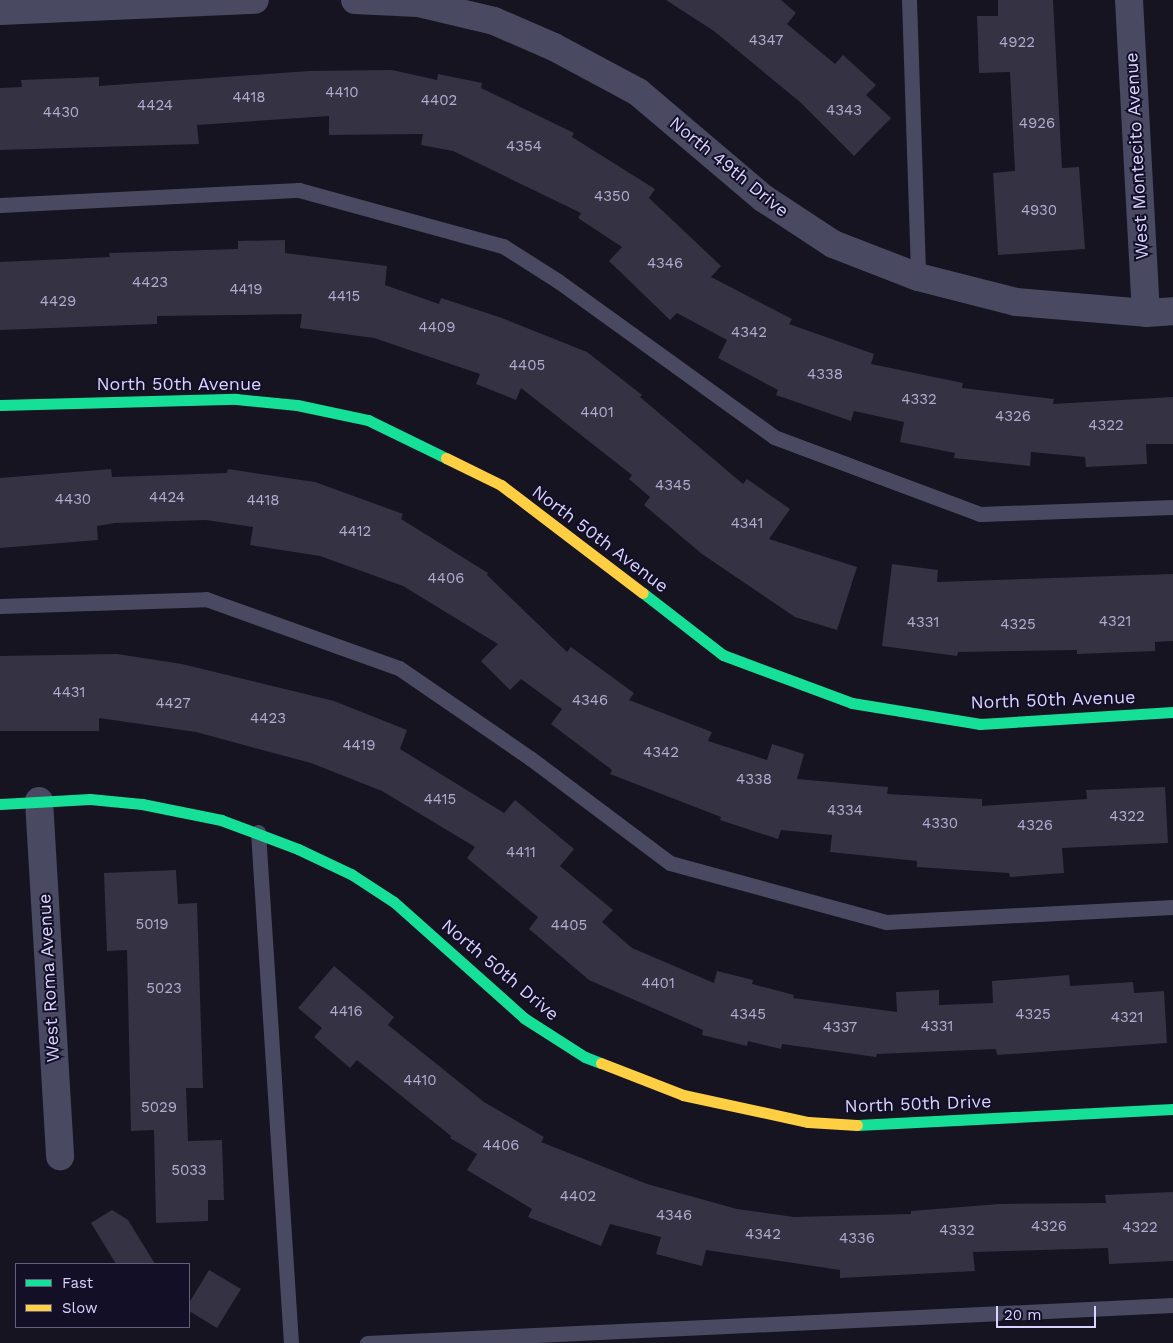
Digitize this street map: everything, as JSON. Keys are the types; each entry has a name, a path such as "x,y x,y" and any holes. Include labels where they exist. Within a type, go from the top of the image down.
{"street":[{"path":"0,11 255,0"},
{"name":"North 49th Drive","path":"355,0 418,3 494,21 554,47 638,92 763,198 833,244 918,277 1016,302 1146,313 1173,311"},
{"name":"West Montecito Avenue","path":"1129,0 1146,313"},
{"name":"North 50th Avenue","path":"0,405 236,398 297,405 368,420 501,485 723,655 852,702 980,724 1173,712"},
{"name":"North 50th Drive","path":"0,804 90,799 142,804 221,820 258,832 350,874 394,902 524,1018 585,1057 683,1095 808,1122 879,1126 1173,1109"},
{"name":"West Roma Avenue","path":"39,801 60,1156"}],"lane":[{"path":"909,0 918,277"},
{"path":"0,205 299,190 503,246 558,281 774,437 980,514 1173,508"},
{"path":"0,606 206,600 363,655 399,668 530,758 670,863 886,922 1173,907"},
{"path":"258,832 292,1343"},
{"path":"367,1343 1173,1306"}],"building":[{"path":"666,0 781,0 796,13 787,24 835,64 843,55 876,85 866,95 891,118 854,156 800,102 714,31"},
{"path":"998,0 1053,0 1062,168 1079,167 1085,249 998,255 993,173 1015,171 1010,72 979,73 977,16 998,16"},
{"path":"392,70 437,80 438,74 482,83 481,88 574,133 572,137 655,189 649,198 721,266 711,277 792,319 789,324 874,354 871,364 963,383 962,388 1054,399 1053,404 1173,397 1173,444 1146,444 1147,464 1086,467 1085,457 1031,452 1030,466 954,458 955,453 900,442 904,422 854,411 851,421 776,395 778,390 718,358 727,340 677,313 670,320 609,261 622,247 578,218 581,213 453,151 421,145 423,134 329,135 329,116 197,125 199,144 0,150 0,88 22,87 21,80 99,77 99,86 309,71"},
{"path":"285,240 285,253 387,266 385,285 439,304 441,298 502,318 587,352 642,395 640,397 743,484 747,479 790,509 769,539 857,567 837,630 795,617 702,554 644,505 650,497 629,479 632,475 521,388 516,400 476,384 480,374 374,338 300,328 302,314 157,316 157,324 0,330 0,262 110,257 109,253 238,249 238,241"},
{"path":"111,469 112,477 227,473 228,469 315,482 403,514 401,519 488,573 487,575 567,652 571,647 634,693 629,700 712,732 708,741 767,760 772,744 804,754 797,779 888,787 887,794 982,799 982,806 1087,799 1086,790 1165,787 1168,843 1062,848 1064,873 1010,877 1009,873 917,867 917,861 830,852 832,835 781,830 778,839 720,820 721,817 610,774 612,770 551,724 562,709 521,679 510,690 481,661 498,644 403,586 320,556 250,545 253,527 206,520 115,523 97,526 98,540 0,548 0,478"},
{"path":"892,564 938,570 937,582 1173,574 1173,641 1155,642 1155,651 1077,654 1077,650 958,652 957,656 882,646"},
{"path":"117,654 182,664 334,701 407,730 400,749 504,813 515,800 574,849 560,866 613,910 602,922 632,948 714,983 717,971 753,980 752,984 794,995 793,998 897,1012 896,992 939,990 939,1005 993,1003 992,981 1069,975 1070,986 1133,982 1134,993 1164,991 1167,1043 997,1055 996,1049 877,1054 876,1057 782,1044 781,1049 748,1041 747,1046 702,1035 703,1030 589,980 529,929 538,917 467,858 475,847 382,791 311,763 196,732 99,718 99,731 0,731 0,656"},
{"path":"176,870 178,904 197,903 203,1088 186,1088 188,1141 222,1140 224,1200 208,1200 208,1221 156,1223 154,1130 131,1131 127,950 107,951 104,873"},
{"path":"334,966 394,1017 388,1025 484,1102 544,1137 541,1142 647,1184 737,1209 794,1217 911,1214 911,1211 999,1204 1106,1203 1105,1195 1173,1192 1173,1261 1109,1264 1108,1248 973,1252 975,1271 840,1278 840,1270 706,1250 702,1266 656,1254 661,1237 610,1224 601,1246 528,1217 532,1209 467,1170 477,1154 450,1138 451,1136 357,1060 350,1068 314,1037 322,1028 298,1008"},
{"path":"112,1210 128,1220 154,1263 115,1263 91,1223"},
{"path":"209,1270 241,1289 217,1328 190,1312 190,1301"}],"traffic: fast":[{"path":"0,405 236,399 297,405 368,420 446,458"},
{"path":"643,593 723,655 852,703 980,724 1173,712"},
{"path":"0,804 90,799 142,804 221,820 298,849 351,874 394,902 524,1018 585,1057 601,1063"},
{"path":"857,1125 1173,1109"}],"traffic: slow":[{"path":"446,458 501,485 643,593"},
{"path":"601,1063 683,1095 808,1122 857,1125"}]}
